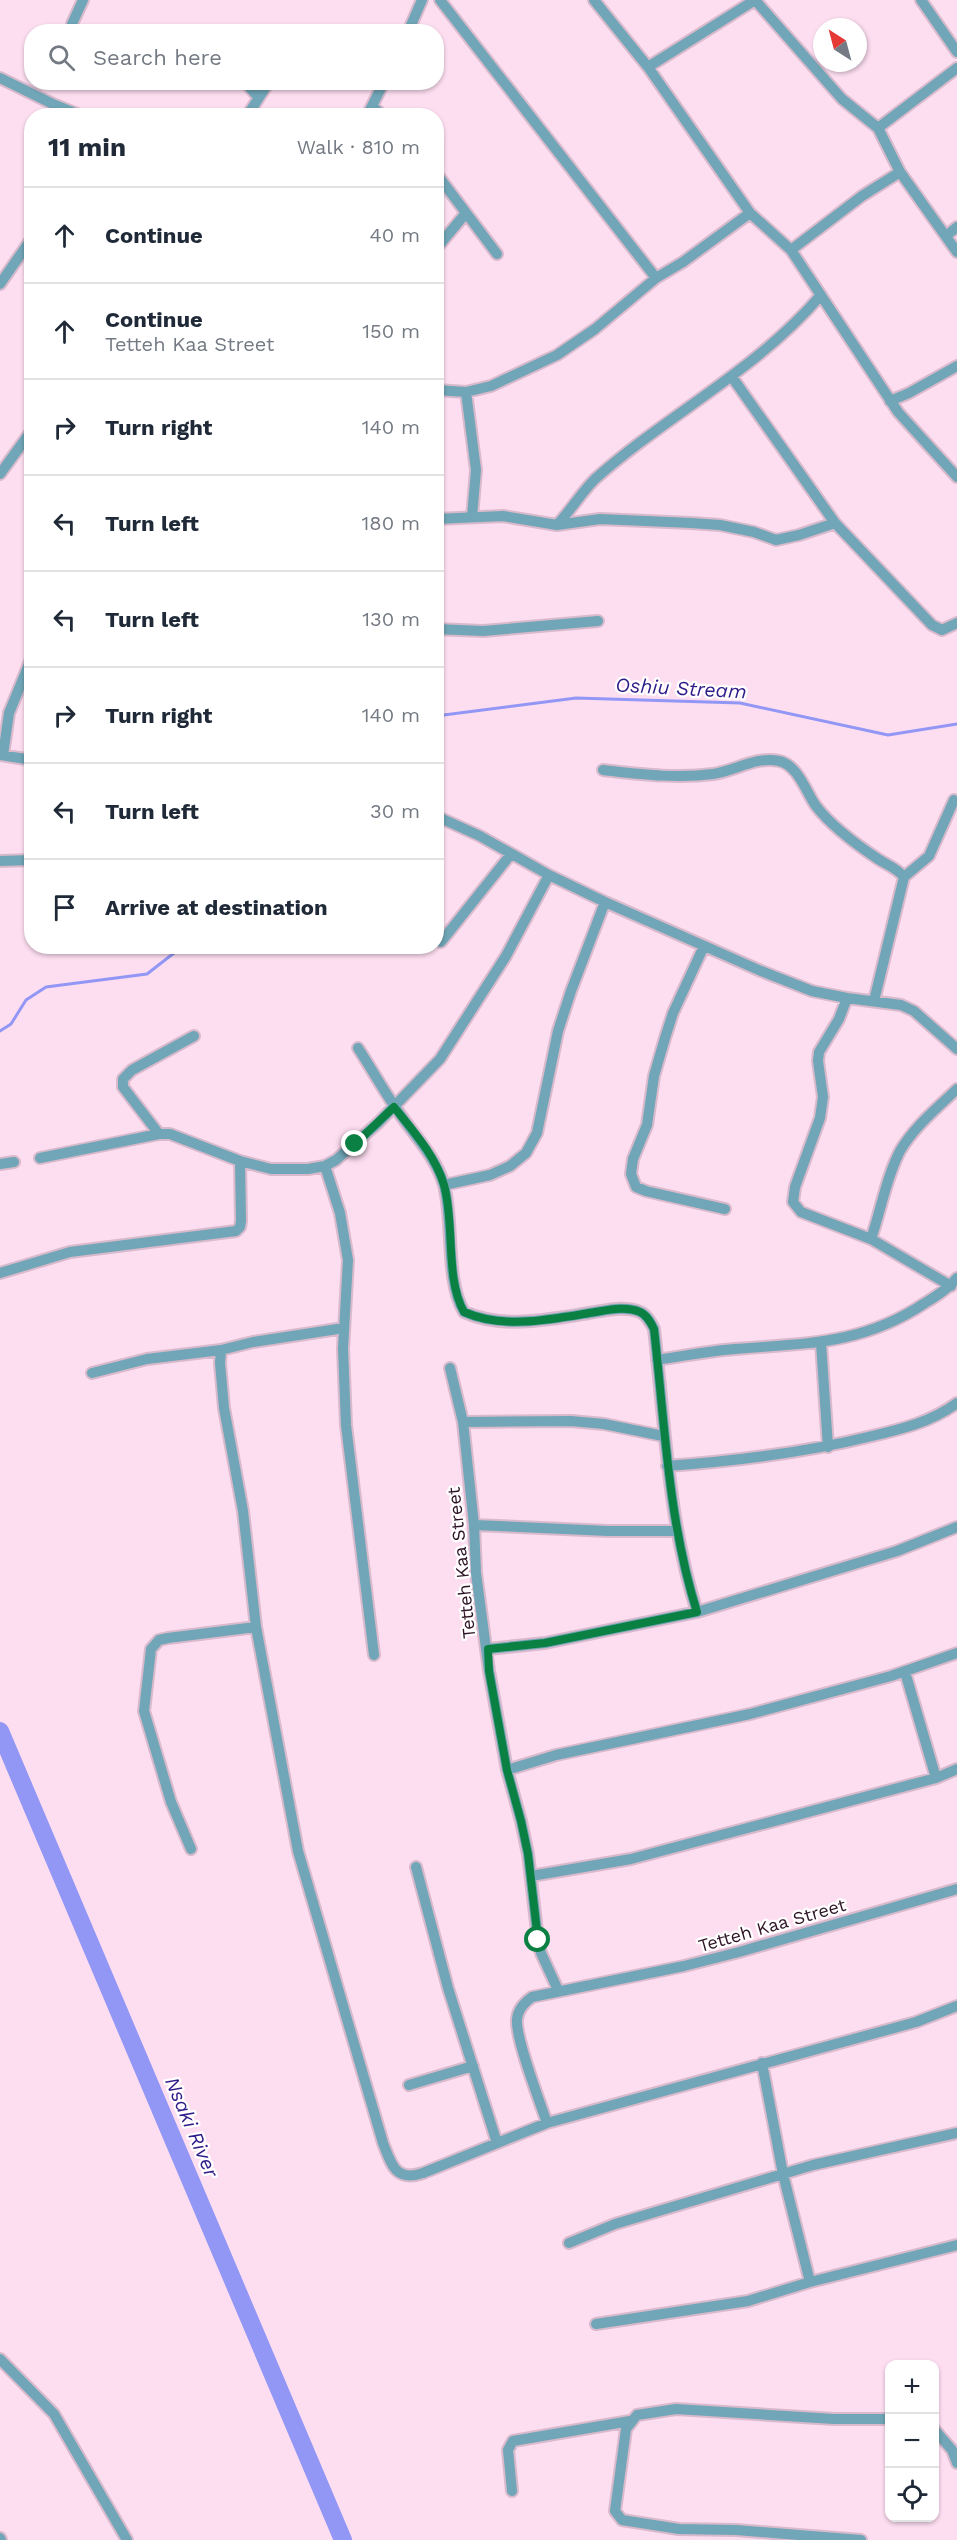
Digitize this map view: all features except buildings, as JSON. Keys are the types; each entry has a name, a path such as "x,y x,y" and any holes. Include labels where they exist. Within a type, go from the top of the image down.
{"street":[{"path":"72,24 83,0"},
{"path":"412,24 422,0"},
{"path":"440,0 656,278"},
{"path":"594,0 648,67 750,213 791,250 890,401 957,477"},
{"path":"648,67 755,0 842,99 878,128 900,172 957,252"},
{"path":"921,0 957,52"},
{"path":"878,128 957,68"},
{"path":"0,78 24,90"},
{"path":"24,90 62,108"},
{"path":"252,90 258,97"},
{"path":"251,108 263,90"},
{"path":"371,108 380,90"},
{"path":"791,250 862,196 900,172"},
{"path":"444,184 497,254"},
{"path":"444,239 466,213"},
{"path":"444,391 466,393 491,386 557,355 595,329 656,278 710,243 750,213"},
{"path":"946,236 957,227"},
{"path":"0,284 24,250"},
{"path":"557,525 574,506 584,490 616,461 732,377 800,321 821,296"},
{"path":"890,401 957,366"},
{"path":"732,377 835,523 932,625 942,630 957,623"},
{"path":"466,393 476,470 472,517"},
{"path":"0,474 24,441"},
{"path":"444,519 502,516 557,525 600,519 692,523 720,525 754,532 776,540 835,523"},
{"path":"444,629 483,631 598,621"},
{"path":"24,676 9,713 2,755 24,759"},
{"path":"603,770 664,776 705,774 748,764 779,761 790,766 816,806 830,821 879,860 898,870 904,877"},
{"path":"874,1001 904,877 929,856 954,800"},
{"path":"444,820 480,836 549,875 605,902 813,991 901,1005 914,1011 957,1049"},
{"path":"444,938 511,854"},
{"path":"0,861 24,860"},
{"path":"40,1158 159,1134 170,1134 197,1142 240,1161 271,1169 291,1171 325,1166 355,1144 440,1059 506,956 549,875"},
{"path":"444,1185 490,1175 510,1166 526,1152 537,1133 558,1031 605,902"},
{"path":"704,946 673,1013 654,1076 647,1125 633,1159 631,1174 636,1187 646,1191 725,1209"},
{"path":"657,1360 702,1352 821,1343 852,1337 884,1327 909,1314 954,1282 871,1239 801,1212 793,1202 795,1187 820,1118 823,1097 819,1052 839,1019 847,998"},
{"path":"159,1134 123,1087 123,1079 132,1070 194,1036"},
{"path":"358,1048 394,1107 436,1164 448,1205 456,1299 464,1312 487,1320 519,1322 606,1310 640,1311 649,1319 654,1329 663,1436 676,1531 686,1578 697,1612"},
{"path":"871,1239 891,1172 901,1149 911,1134 957,1089"},
{"path":"0,1274 70,1252 236,1230 242,1221 240,1161"},
{"path":"0,1164 14,1162"},
{"path":"325,1166 340,1213 348,1260 344,1328 346,1425 374,1655"},
{"path":"92,1373 147,1359 221,1350 253,1342 344,1328"},
{"path":"821,1343 828,1447"},
{"path":"221,1350 224,1408 243,1511 256,1627 298,1851 390,2160 402,2176 410,2178 547,2123 916,2022 957,2006"},
{"name":"Tetteh Kaa Street","path":"450,1368 463,1422 474,1525 476,1572 488,1649 489,1671 507,1770 521,1821 541,1953 558,1990"},
{"path":"667,1466 759,1458 828,1447 927,1420 957,1403"},
{"path":"463,1422 571,1421 604,1424 663,1436"},
{"path":"474,1525 608,1531 676,1531"},
{"path":"488,1649 545,1643 697,1612 897,1551 957,1527"},
{"path":"191,1850 171,1802 144,1711 151,1649 159,1640 168,1638 256,1627"},
{"path":"507,1770 556,1755 750,1714 905,1672 957,1653"},
{"path":"905,1672 936,1778"},
{"path":"531,1876 631,1859 936,1778 957,1769"},
{"path":"416,1867 448,1988 497,2144"},
{"name":"Tetteh Kaa Street","path":"547,2123 521,2043 517,2019 524,2003 532,1997 717,1958 957,1889"},
{"path":"762,2063 783,2174 810,2282"},
{"path":"409,2085 473,2066"},
{"path":"569,2244 615,2224 783,2174 957,2133"},
{"path":"596,2324 748,2301 810,2282 957,2245"},
{"path":"0,2359 54,2414 127,2540"},
{"path":"512,2491 508,2450 513,2442 630,2421 637,2415 676,2409 834,2419 885,2419"},
{"path":"630,2421 624,2439 615,2511 622,2520 736,2535 861,2540"},
{"path":"939,2435 952,2450 957,2463"}],"waterway":[{"name":"Oshiu Stream","path":"444,715 576,698 740,703 888,735 957,724"},
{"name":"Oshiu Stream","path":"0,1031 11,1024 26,1000 46,987 147,974 173,954"},
{"name":"Nsaki River","path":"0,1731 343,2540"}],"route":[{"path":"355,1144 394,1107 436,1164 448,1205 456,1299 464,1312 487,1320 519,1322 622,1309 640,1311 649,1319 654,1329 663,1436 676,1531 686,1578 697,1612 545,1643 488,1649 489,1671 507,1770 528,1854 538,1940"}]}
